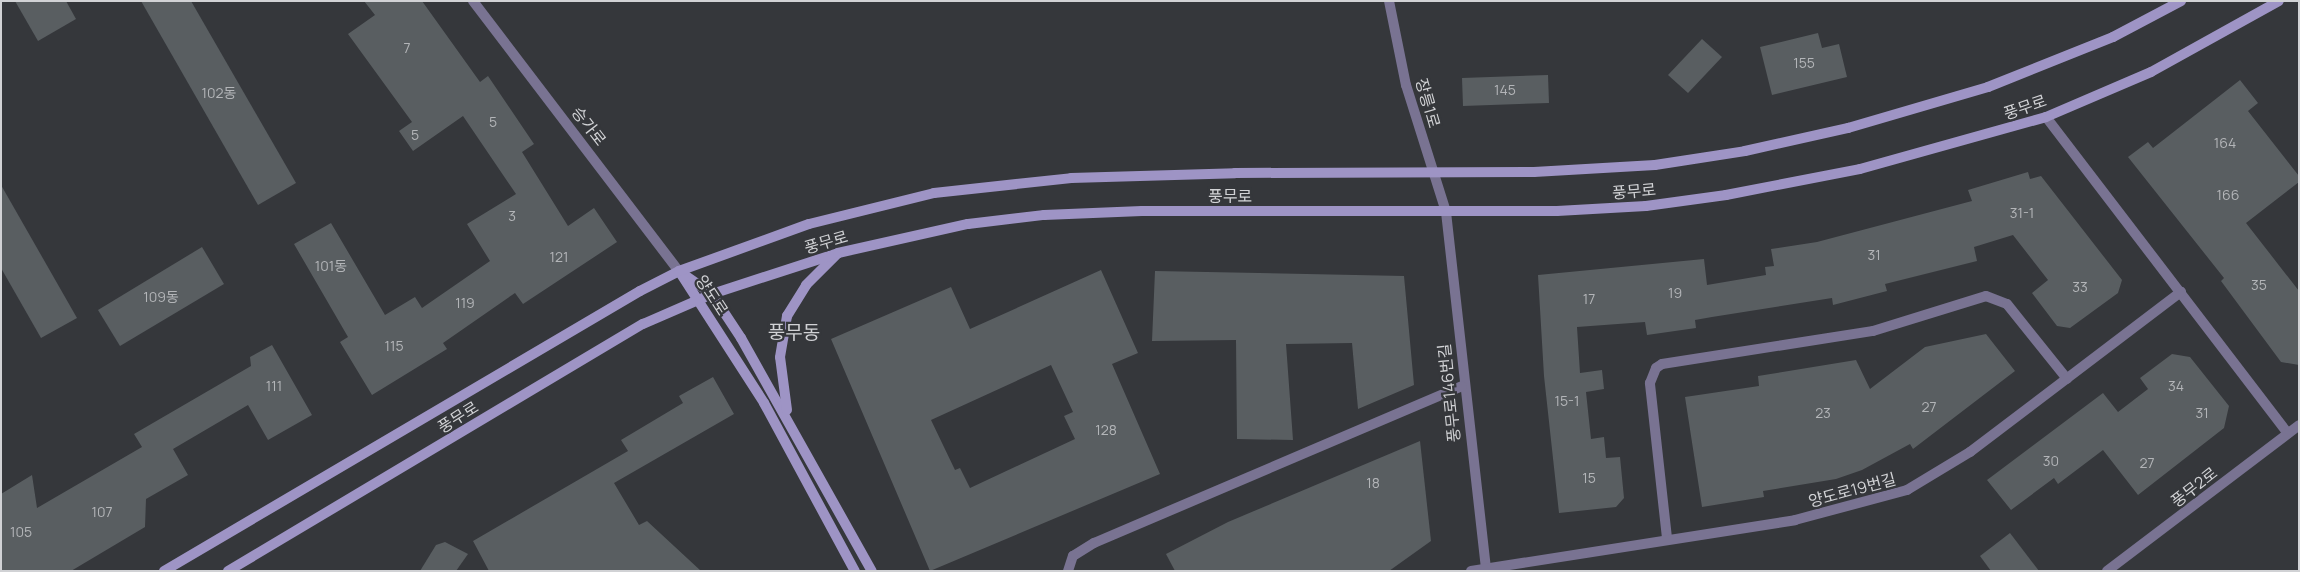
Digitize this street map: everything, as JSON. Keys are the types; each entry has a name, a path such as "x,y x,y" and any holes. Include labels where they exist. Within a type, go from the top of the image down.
{"street":[{"name":"승가로","path":"473,1 679,270"},
{"name":"장릉1로","path":"1389,1 1406,85 1446,212"},
{"name":"풍무로","path":"164,571 679,270 809,224 876,206 1006,183 1235,173 1433,174 1655,165 1744,151 1848,128 2027,73 2113,37 2181,1"},
{"name":"풍무로","path":"228,571 319,520 597,350 696,300 838,253 968,224 1044,215 1446,212 1636,207 1726,195 1860,169 2046,117 2151,72 2279,1"},
{"path":"2046,117 2288,433"},
{"name":"풍무로146번길","path":"1446,212 1462,386 1485,569"},
{"path":"788,418 780,357 787,316 806,285 838,253"},
{"name":"양도로","path":"679,270 712,294 788,418 872,571"},
{"name":"양도로","path":"679,270 696,300 764,403 855,571"},
{"name":"양도로19번길","path":"1471,571 1667,538 1795,520 1908,490 1970,452 2181,292"},
{"path":"1667,538 1650,383 1656,368 1662,364 1873,331 1986,296 2007,304 2067,379"},
{"path":"1068,571 1073,556 1094,543 1462,386"},
{"name":"풍무2로","path":"2107,571 2299,425"}],"building":[{"path":"15,1 66,1 76,19 38,41"},
{"path":"141,1 191,1 296,183 258,205"},
{"path":"364,1 422,1 480,82 488,76 534,144 522,152 568,226 594,208 617,242 523,304 515,293 443,343 447,349 372,395 340,342 348,337 294,244 331,223 385,315 415,297 422,308 490,261 467,224 516,194 463,116 413,151 399,131 412,122 348,34 375,15"},
{"path":"1818,33 1822,48 1839,44 1847,77 1772,95 1760,47"},
{"path":"1702,39 1722,57 1688,93 1668,75"},
{"path":"1548,75 1549,103 1463,106 1462,78"},
{"path":"2240,80 2258,103 2248,111 2299,176 2299,182 2246,223 2299,291 2299,365 2281,362 2221,281 2224,278 2128,157 2148,142 2153,148"},
{"path":"2028,172 2030,179 2041,176 2122,280 2118,293 2070,328 2057,326 2032,293 2048,280 2013,235 1974,247 1977,261 1885,284 1887,291 1833,305 1832,298 1712,317 1695,320 1696,328 1647,335 1645,322 1577,327 1580,373 1602,370 1604,389 1586,392 1591,439 1604,437 1606,458 1620,457 1624,498 1616,507 1559,513 1544,376 1538,275 1704,259 1707,285 1766,275 1765,267 1774,266 1771,249 1817,242 1972,201 1968,190"},
{"path":"1,185 77,318 41,338 1,268"},
{"path":"202,247 224,284 120,346 98,310"},
{"path":"1101,270 1138,353 1112,364 1160,474 930,571 831,339 951,287 970,329","holes":["1051,365 1073,412 1064,416 1075,439 970,488 960,468 955,470 931,420"]},
{"path":"1155,271 1404,276 1414,385 1358,409 1352,343 1286,344 1293,440 1237,439 1236,340 1152,341"},
{"path":"1986,334 2015,371 1913,449 1910,444 1862,470 1836,479 1763,491 1764,497 1702,507 1685,397 1759,386 1758,376 1856,360 1870,389 1925,347"},
{"path":"272,345 312,415 268,440 248,405 173,449 188,475 146,499 145,527 71,571 1,571 1,494 32,475 37,508 142,447 134,434 251,366 250,357"},
{"path":"2172,354 2190,357 2229,406 2224,428 2138,495 2103,450 2058,484 2054,478 2011,510 1987,480 2103,393 2118,412 2148,389 2140,378"},
{"path":"713,377 734,414 614,483 639,525 647,521 701,571 489,571 473,541 628,451 621,440 683,403 679,396"},
{"path":"1420,441 1431,541 1389,571 1175,571 1166,554 1228,522"},
{"path":"2010,533 2039,571 1991,571 1980,556"},
{"path":"445,542 468,554 456,571 420,571 436,545"}],"district":[{"name":"풍무동","path":"794,333"}]}
